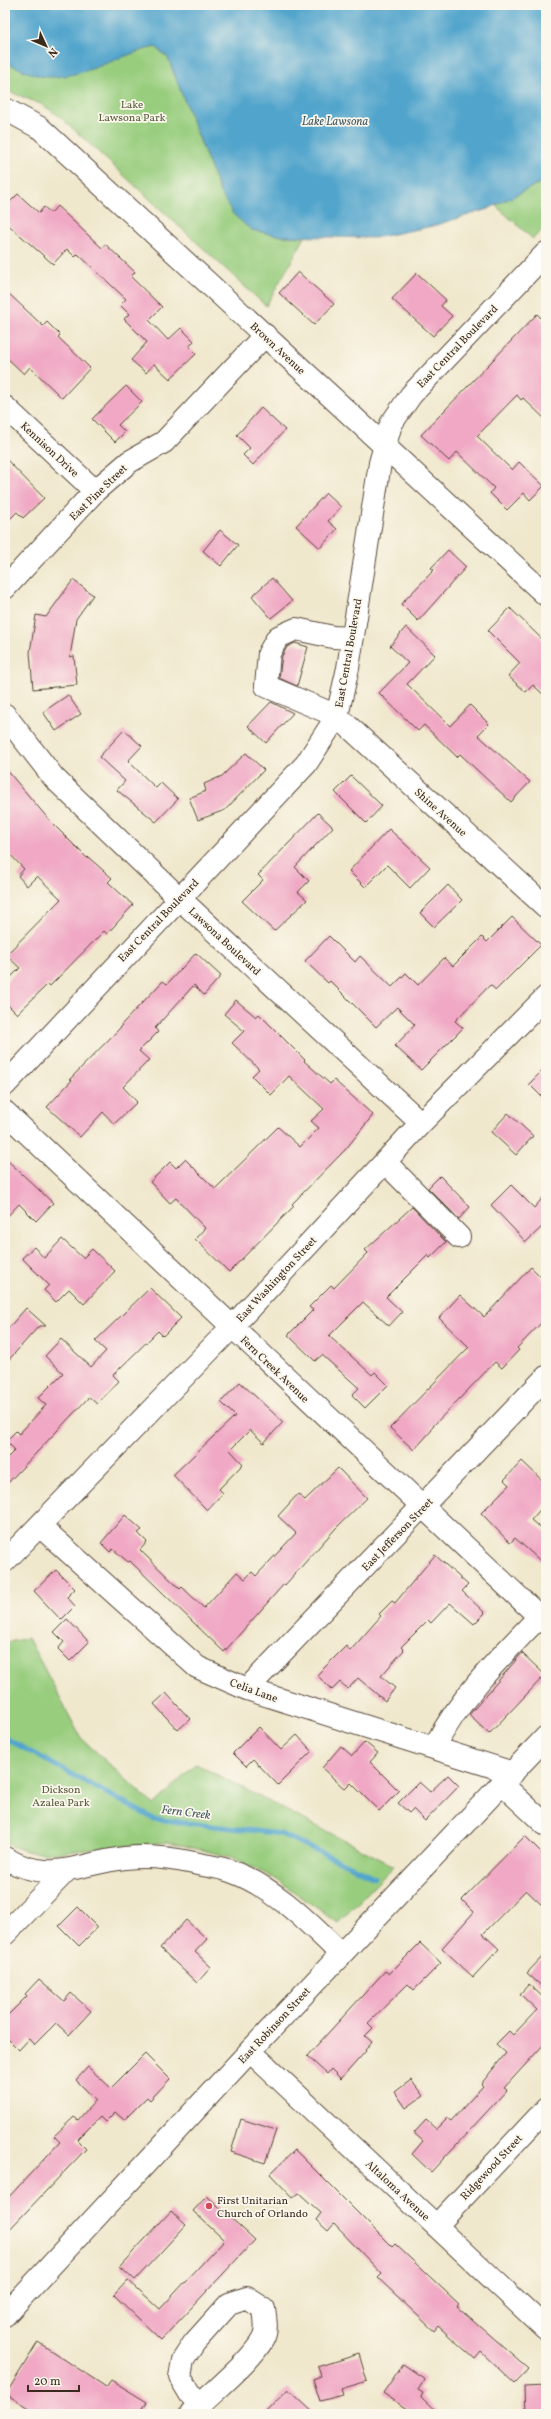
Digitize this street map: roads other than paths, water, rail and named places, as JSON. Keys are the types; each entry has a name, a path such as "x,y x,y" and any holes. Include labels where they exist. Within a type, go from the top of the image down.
{"street":[{"name":"Brown Avenue","path":"5,109 40,128 546,595"},
{"name":"East Central Boulevard","path":"5,1085 306,764 337,716 352,638 370,514 384,444 391,424 411,395 543,263"},
{"name":"East Pine Street","path":"5,588 95,492 129,462 164,442 264,335"},
{"name":"Kennison Drive","path":"5,408 95,492"},
{"name":"Shine Avenue","path":"352,638 333,637 296,629 278,637 269,653 266,686 337,716 546,907"},
{"name":"Lawsona Boulevard","path":"5,715 54,778 179,898 421,1123"},
{"name":"East Washington Street","path":"9,1550 40,1526 232,1328 421,1123 546,997"},
{"name":"Fern Creek Avenue","path":"5,1112 422,1508 543,1620"},
{"path":"385,1162 459,1237"},
{"name":"East Jefferson Street","path":"247,1689 546,1377"},
{"name":"Celia Lane","path":"40,1526 197,1667 247,1689 434,1748 508,1779"},
{"path":"434,1748 445,1728 497,1660 543,1620"},
{"name":"East Robinson Street","path":"5,2315 250,2051 546,1737"},
{"path":"508,1779 546,1825"},
{"path":"5,1858 14,1864 42,1872 65,1872 95,1863 126,1858 166,1857 230,1871 265,1890 302,1916 341,1954"},
{"path":"5,1934 65,1872"},
{"name":"Altaloma Avenue","path":"250,2051 546,2329"},
{"name":"Ridgewood Street","path":"436,2226 546,2109"},
{"path":"247,2298 264,2308 266,2323 263,2339 244,2362 195,2411 180,2378 183,2360 194,2343 229,2304 247,2298"}],"water":[{"name":"Lake Lawsona","path":"5,5 546,5 546,180 488,209 433,226 374,238 281,236 251,230 233,214 220,192 168,58 156,47 142,50 74,74 60,77 36,75 5,62"}],"waterway":[{"name":"Fern Creek","path":"5,1738 154,1819 281,1834 374,1877"}],"place":[{"name":"First Unitarian Church of Orlando","path":"209,2206"}],"park label":[{"name":"Lake Lawsona Park","path":"132,110"},
{"name":"Dickson Azalea Park","path":"61,1795"}]}
